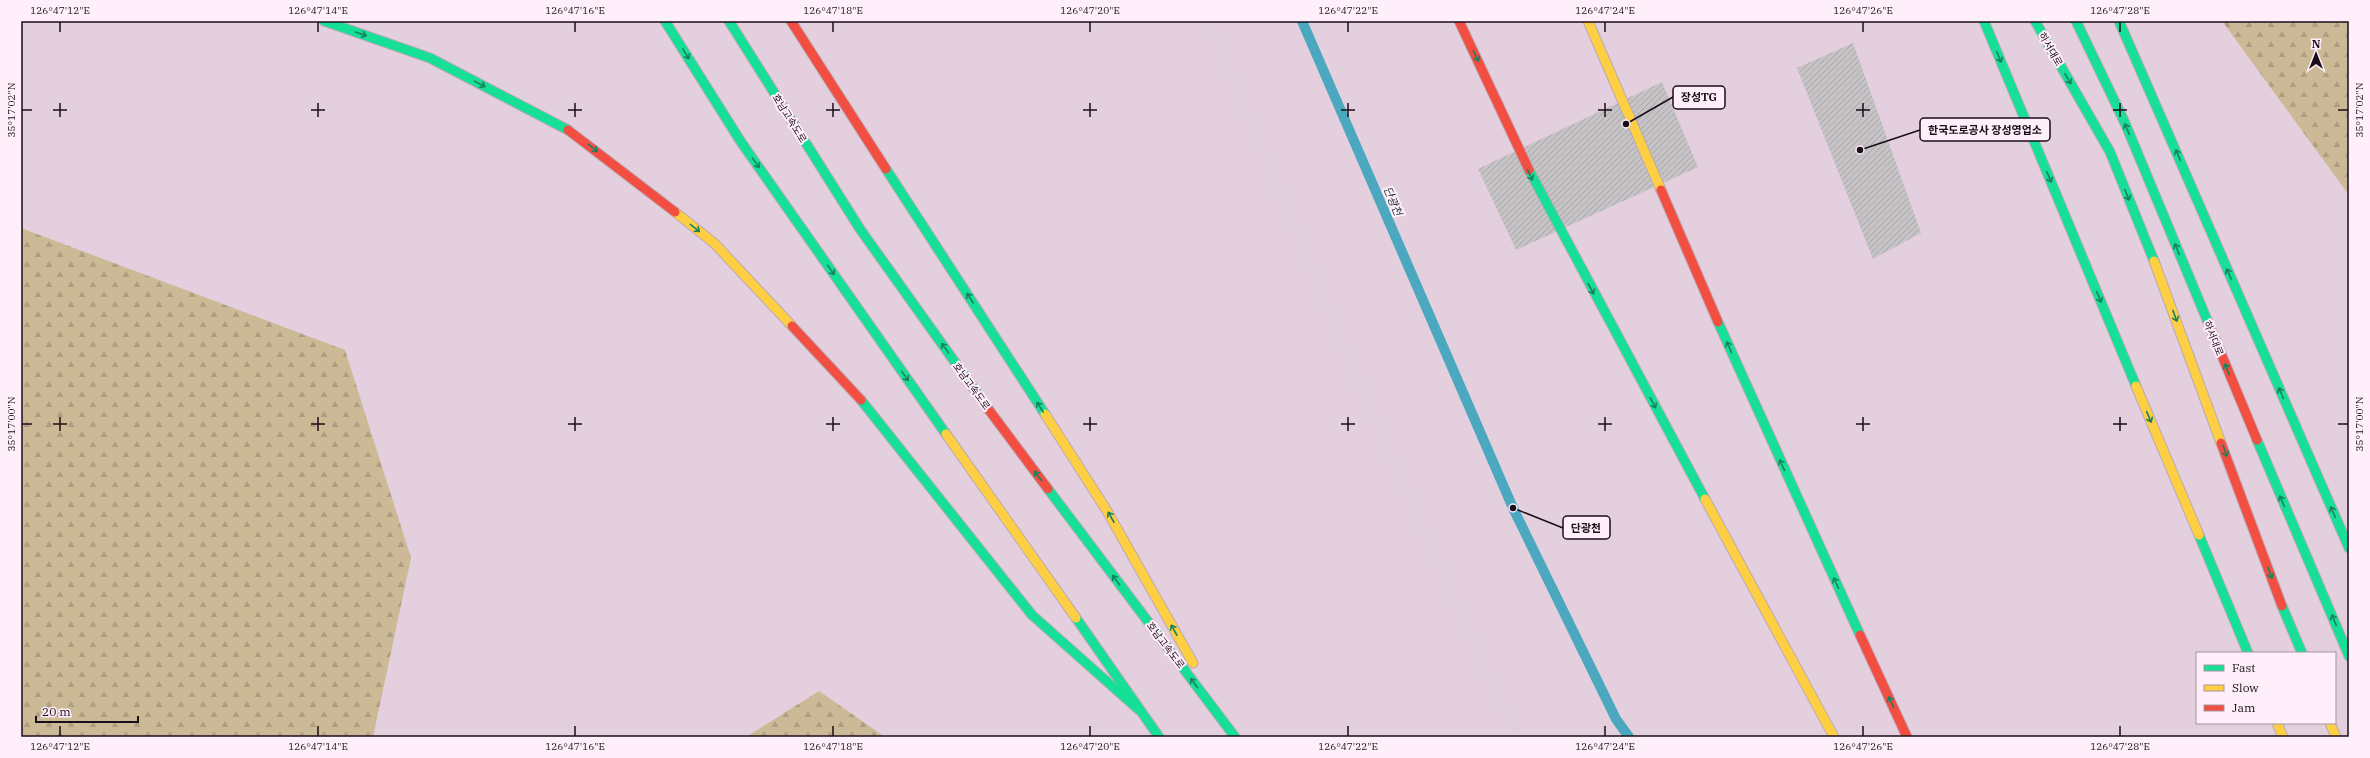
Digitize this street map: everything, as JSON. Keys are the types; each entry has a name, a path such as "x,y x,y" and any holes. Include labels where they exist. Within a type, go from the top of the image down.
{"highway":[{"path":"324,21 430,58 574,133 714,243 856,394 1032,615 1139,710"},
{"path":"665,21 741,142 1159,737"},
{"name":"호남고속도로","path":"729,21 864,236 1001,427 1235,737"},
{"path":"791,21 1107,511 1235,737"},
{"path":"1460,21 1536,186 1834,737"},
{"path":"1588,21 1744,382 1907,737"},
{"path":"1984,21 2248,652"},
{"name":"하서대로","path":"2035,21 2110,152 2162,281 2276,590 2302,652"},
{"name":"하서대로","path":"2076,21 2125,123 2242,405 2349,656"},
{"path":"2119,21 2349,548"},
{"path":"2277,724 2283,737"},
{"path":"2330,724 2336,737"}],"path":[{"path":"1209,21 1356,377 1505,713 1520,737"}],"green space":[{"path":"2222,21 2349,21 2349,195"},
{"path":"21,228 345,350 411,558 373,737 21,737"},
{"path":"819,691 885,737 746,737"}],"building":[{"path":"1853,43 1921,233 1873,259 1797,68"},
{"path":"1662,82 1698,167 1516,250 1478,169"}],"waterway":[{"name":"단광천","path":"1302,21 1513,508 1616,719 1629,737"}],"traffic: fast":[{"path":"324,21 430,58 568,130"},
{"path":"665,21 741,142 946,434"},
{"path":"729,21 860,229 989,410"},
{"path":"1984,21 2136,386"},
{"path":"2035,21 2110,152 2154,261"},
{"path":"2076,21 2125,123 2210,327"},
{"path":"2119,21 2349,548"},
{"path":"886,169 1045,414"},
{"path":"1529,170 1705,499"},
{"path":"1718,322 1860,635"},
{"path":"861,400 1032,615 1139,710"},
{"path":"2257,440 2349,656"},
{"path":"1048,489 1235,737"},
{"path":"2199,535 2248,652"},
{"path":"2282,606 2302,652"},
{"path":"1076,618 1159,737"}],"traffic: slow":[{"path":"1588,21 1661,190"},
{"path":"675,212 714,243 792,326"},
{"path":"2154,261 2221,443"},
{"path":"2136,386 2199,535"},
{"path":"1045,414 1107,511 1193,663"},
{"path":"946,434 1076,618"},
{"path":"1705,499 1834,737"},
{"path":"2277,724 2283,737"},
{"path":"2330,724 2336,737"}],"traffic: jam":[{"path":"791,21 886,169"},
{"path":"1459,21 1529,170"},
{"path":"568,130 675,212"},
{"path":"1661,190 1718,322"},
{"path":"792,326 861,400"},
{"path":"2210,327 2257,440"},
{"path":"989,410 1048,489"},
{"path":"2221,443 2282,606"},
{"path":"1860,635 1907,737"}],"place":[{"name":"장성TG","path":"1626,124"},
{"name":"한국도로공사 장성영업소","path":"1860,150"},
{"name":"단광천","path":"1513,508"}]}
